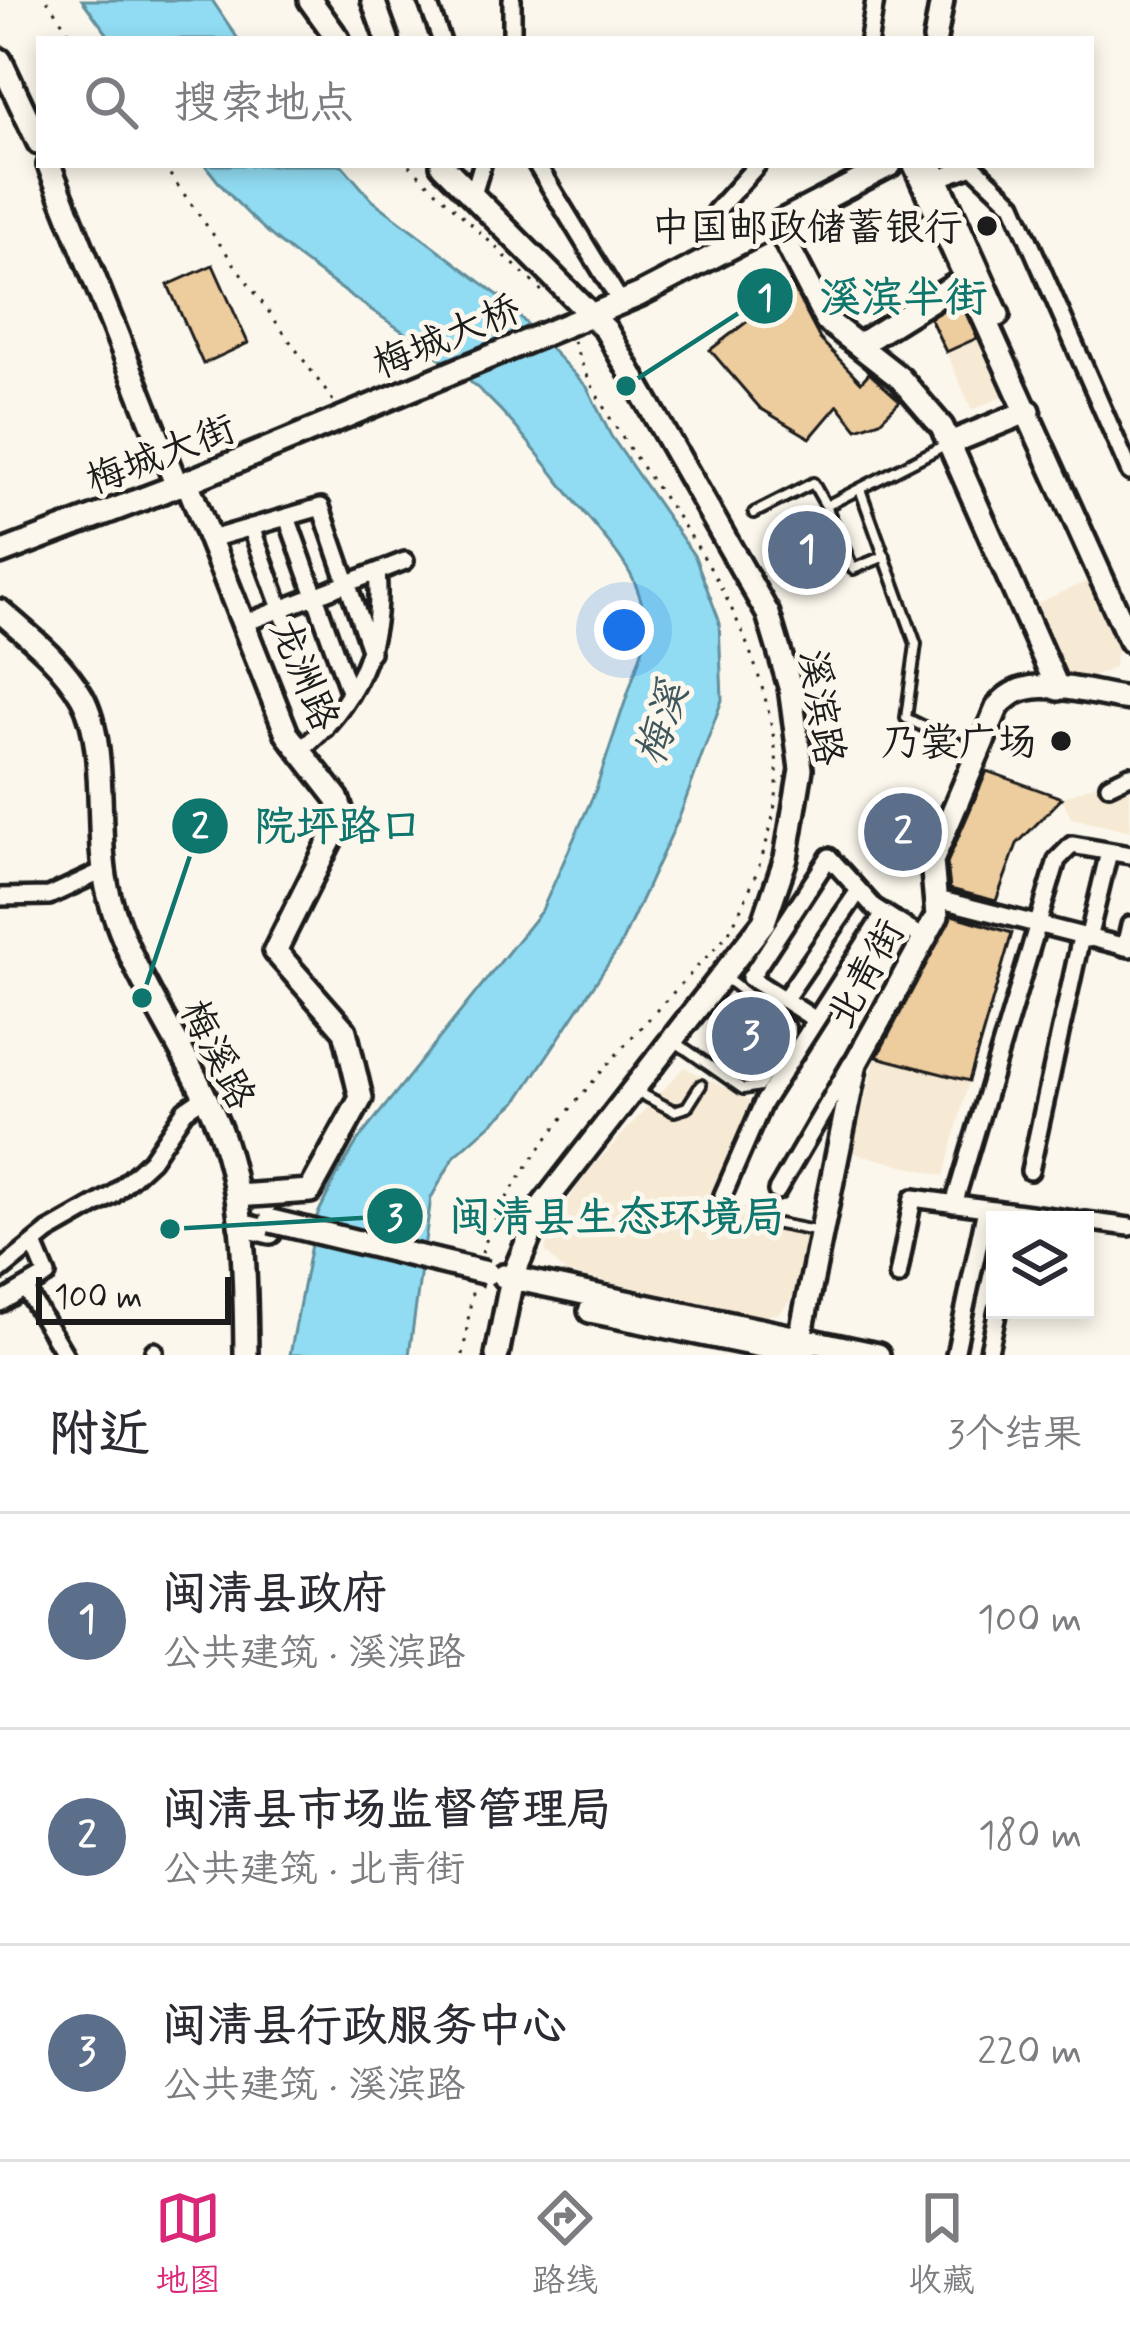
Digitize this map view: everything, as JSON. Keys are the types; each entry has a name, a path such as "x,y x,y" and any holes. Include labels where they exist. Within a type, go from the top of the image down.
{"street":[{"path":"310,0 336,36"},
{"path":"373,0 385,36"},
{"path":"427,0 440,36"},
{"path":"512,0 512,36"},
{"path":"869,36 875,0"},
{"path":"936,36 942,0"},
{"path":"948,36 954,0"},
{"path":"0,61 36,137"},
{"name":"龙洲路","path":"50,168 298,752 337,798 343,815 275,951 345,1030 361,1098 310,1191 239,1212"},
{"name":"溪滨路","path":"441,168 581,324 762,601 792,699 801,769 782,877 764,922 550,1193 511,1285 497,1355"},
{"path":"465,190 480,168"},
{"path":"539,168 621,303"},
{"path":"733,248 716,212 755,168"},
{"path":"581,324 884,168"},
{"path":"917,168 1130,641"},
{"path":"975,168 1011,200 1130,472"},
{"path":"939,170 1130,605"},
{"path":"777,225 826,320 923,401 950,443 1058,689"},
{"path":"859,345 965,279"},
{"name":"梅城大桥","path":"345,417 581,324"},
{"path":"950,443 1029,411"},
{"name":"梅城大街","path":"0,553 345,417"},
{"path":"211,539 321,507 371,652"},
{"path":"287,517 350,694"},
{"path":"251,527 325,728"},
{"path":"245,623 405,561"},
{"path":"298,752 325,728 350,694 371,652 379,608 377,572"},
{"name":"梅溪路","path":"0,611 57,664 87,708 103,871 135,966 205,1097 239,1212 245,1355"},
{"name":"北青街","path":"801,1349 852,1079 867,1035 926,940 938,899 930,869 977,753 1010,692 1032,686 1130,699"},
{"path":"1109,785 1130,776"},
{"path":"954,1204 1061,853 1072,845 1130,856"},
{"path":"1030,1171 1109,852"},
{"path":"816,1020 750,978 829,857 883,915 926,940"},
{"path":"0,897 49,896 103,871"},
{"path":"784,1000 858,892"},
{"path":"938,899 1036,928 1128,948 1130,925"},
{"path":"723,1195 758,1112 883,915"},
{"path":"777,1191 867,1035"},
{"path":"0,1271 34,1244 113,1196 152,1160 184,1110 205,1097"},
{"path":"898,1276 914,1198 994,1211"},
{"path":"955,1355 986,1209"},
{"path":"239,1212 271,1226 511,1285 801,1349 878,1355"},
{"path":"1094,1222 1130,1227"},
{"path":"0,1304 47,1275 34,1244"},
{"path":"25,1288 65,1355"},
{"path":"988,1355 996,1319"}],"lane":[{"path":"826,506 950,443"},
{"path":"754,513 813,483 853,569 884,556"},
{"path":"860,489 916,644 906,718 977,753"},
{"path":"673,1040 743,1089 760,1086 790,1038 790,1027 724,977"},
{"path":"632,1089 674,1111 687,1107 701,1085"},
{"path":"768,1222 821,1233"}],"path":[{"path":"46,0 72,36"},
{"path":"165,168 345,417"},
{"path":"413,168 512,266 581,324 615,428 683,524 735,621 764,709 776,786 746,901 728,934 558,1128 490,1225 463,1355"}],"shaded area":[{"path":"983,335 1010,393 972,410 946,352"},
{"path":"1090,580 1118,645 1114,667 1088,680 1061,675 1031,606"},
{"path":"1130,770 1130,831 1071,818 1062,798"},
{"path":"876,1057 969,1081 944,1176 851,1152"},
{"path":"684,1067 757,1104 715,1200 808,1222 794,1296 780,1313 765,1316 566,1273 545,1251 550,1229 585,1175"}],"water":[{"path":"82,0 212,0 236,36 109,36"},
{"name":"梅溪","path":"208,168 345,168 372,200 502,298 587,387 611,436 695,557 719,620 722,700 679,818 620,946 517,1101 454,1157 431,1198 409,1355 290,1355 316,1218 358,1140 542,910 596,789 647,636 645,615 634,582 617,554 499,408 433,353 295,255"}],"building":[{"path":"213,265 248,343 203,364 168,285"},
{"path":"790,282 820,339 861,382 869,373 900,401 880,421 857,429 838,405 810,438 760,408 710,350 749,320 742,308"},
{"path":"960,300 977,338 946,352 930,318"},
{"path":"987,771 1062,798 1017,844 996,901 950,889 947,863"},
{"path":"952,915 1012,933 969,1081 877,1057"}],"place":[{"name":"中国邮政储蓄银行","path":"987,226"},
{"name":"溪滨半街","path":"626,386"},
{"name":"闽清县政府","path":"807,550"},
{"name":"乃裳广场","path":"1061,741"},
{"name":"闽清县市场监督管理局","path":"903,832"},
{"name":"院坪路口","path":"142,998"},
{"name":"闽清县行政服务中心","path":"751,1036"},
{"name":"闽清县生态环境局","path":"170,1229"}]}
